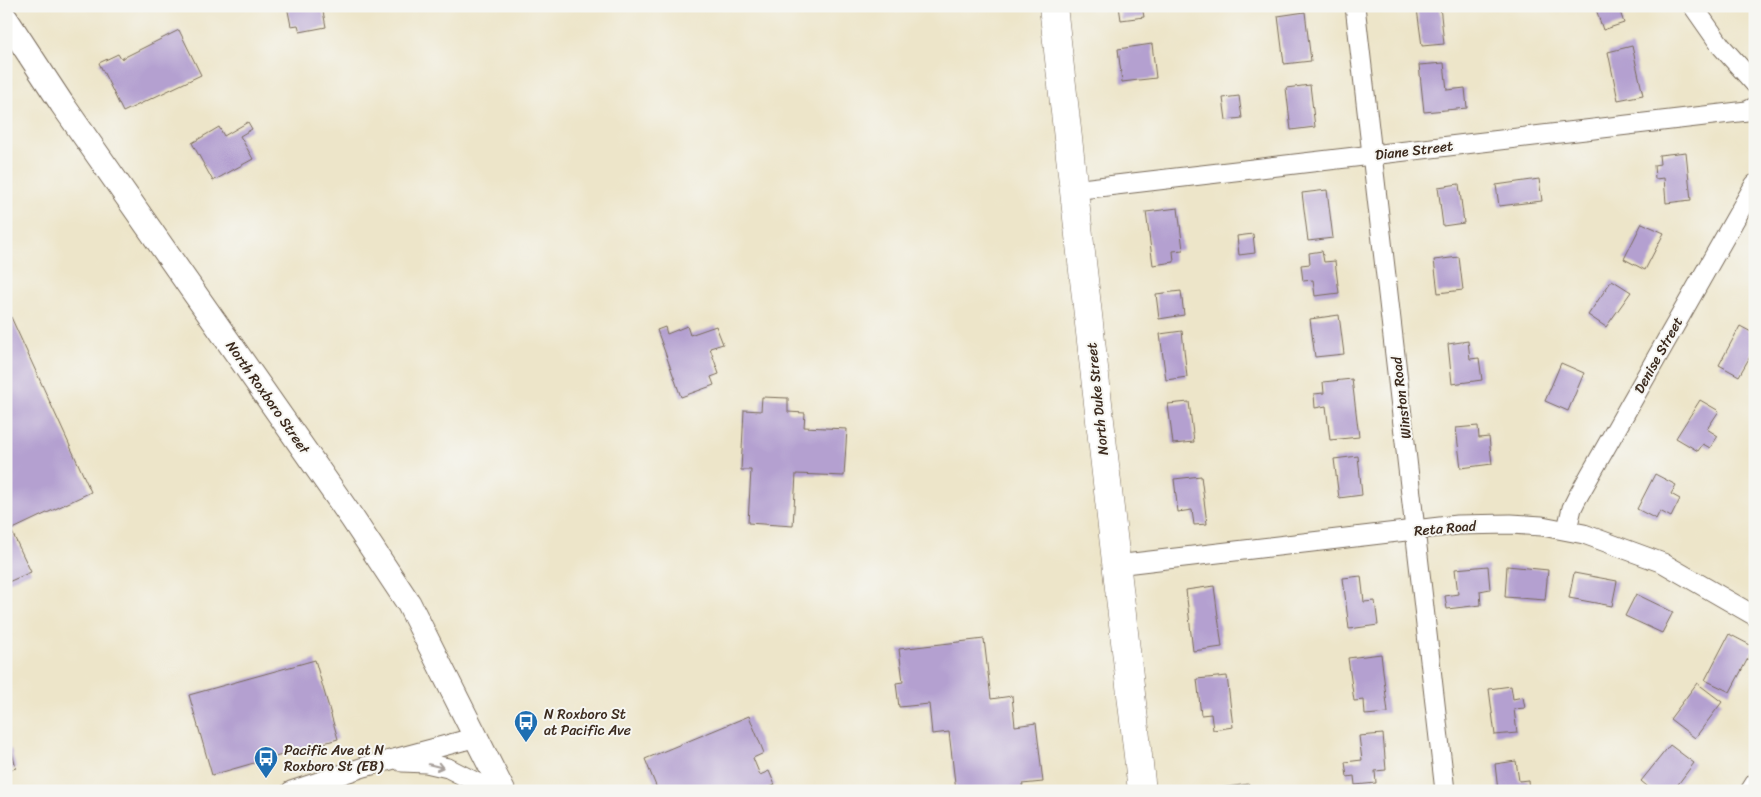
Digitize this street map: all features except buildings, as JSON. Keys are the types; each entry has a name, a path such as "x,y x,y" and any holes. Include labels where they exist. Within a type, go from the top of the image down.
{"highway":[{"name":"North Duke Street","path":"1053,6 1142,791"}],"main road":[{"name":"North Roxboro Street","path":"6,19 62,104 352,518 409,604 503,791"}],"street":[{"name":"Winston Road","path":"1355,6 1445,791"},
{"path":"1693,6 1721,46 1755,84"},
{"name":"Diane Street","path":"1074,190 1747,111 1755,108"},
{"name":"Denise Street","path":"1567,530 1572,508 1577,498 1755,184"},
{"name":"Reta Road","path":"1116,565 1457,525 1511,524 1567,530 1600,540 1663,564 1755,616"},
{"path":"290,791 388,761 477,737"},
{"path":"388,761 426,763 448,768 494,791"},
{"path":"1750,791 1755,783"}],"place":[{"name":"N Roxboro St at Pacific Ave","path":"526,743"},
{"name":"Pacific Ave at N Roxboro St (EB)","path":"266,779"}]}
